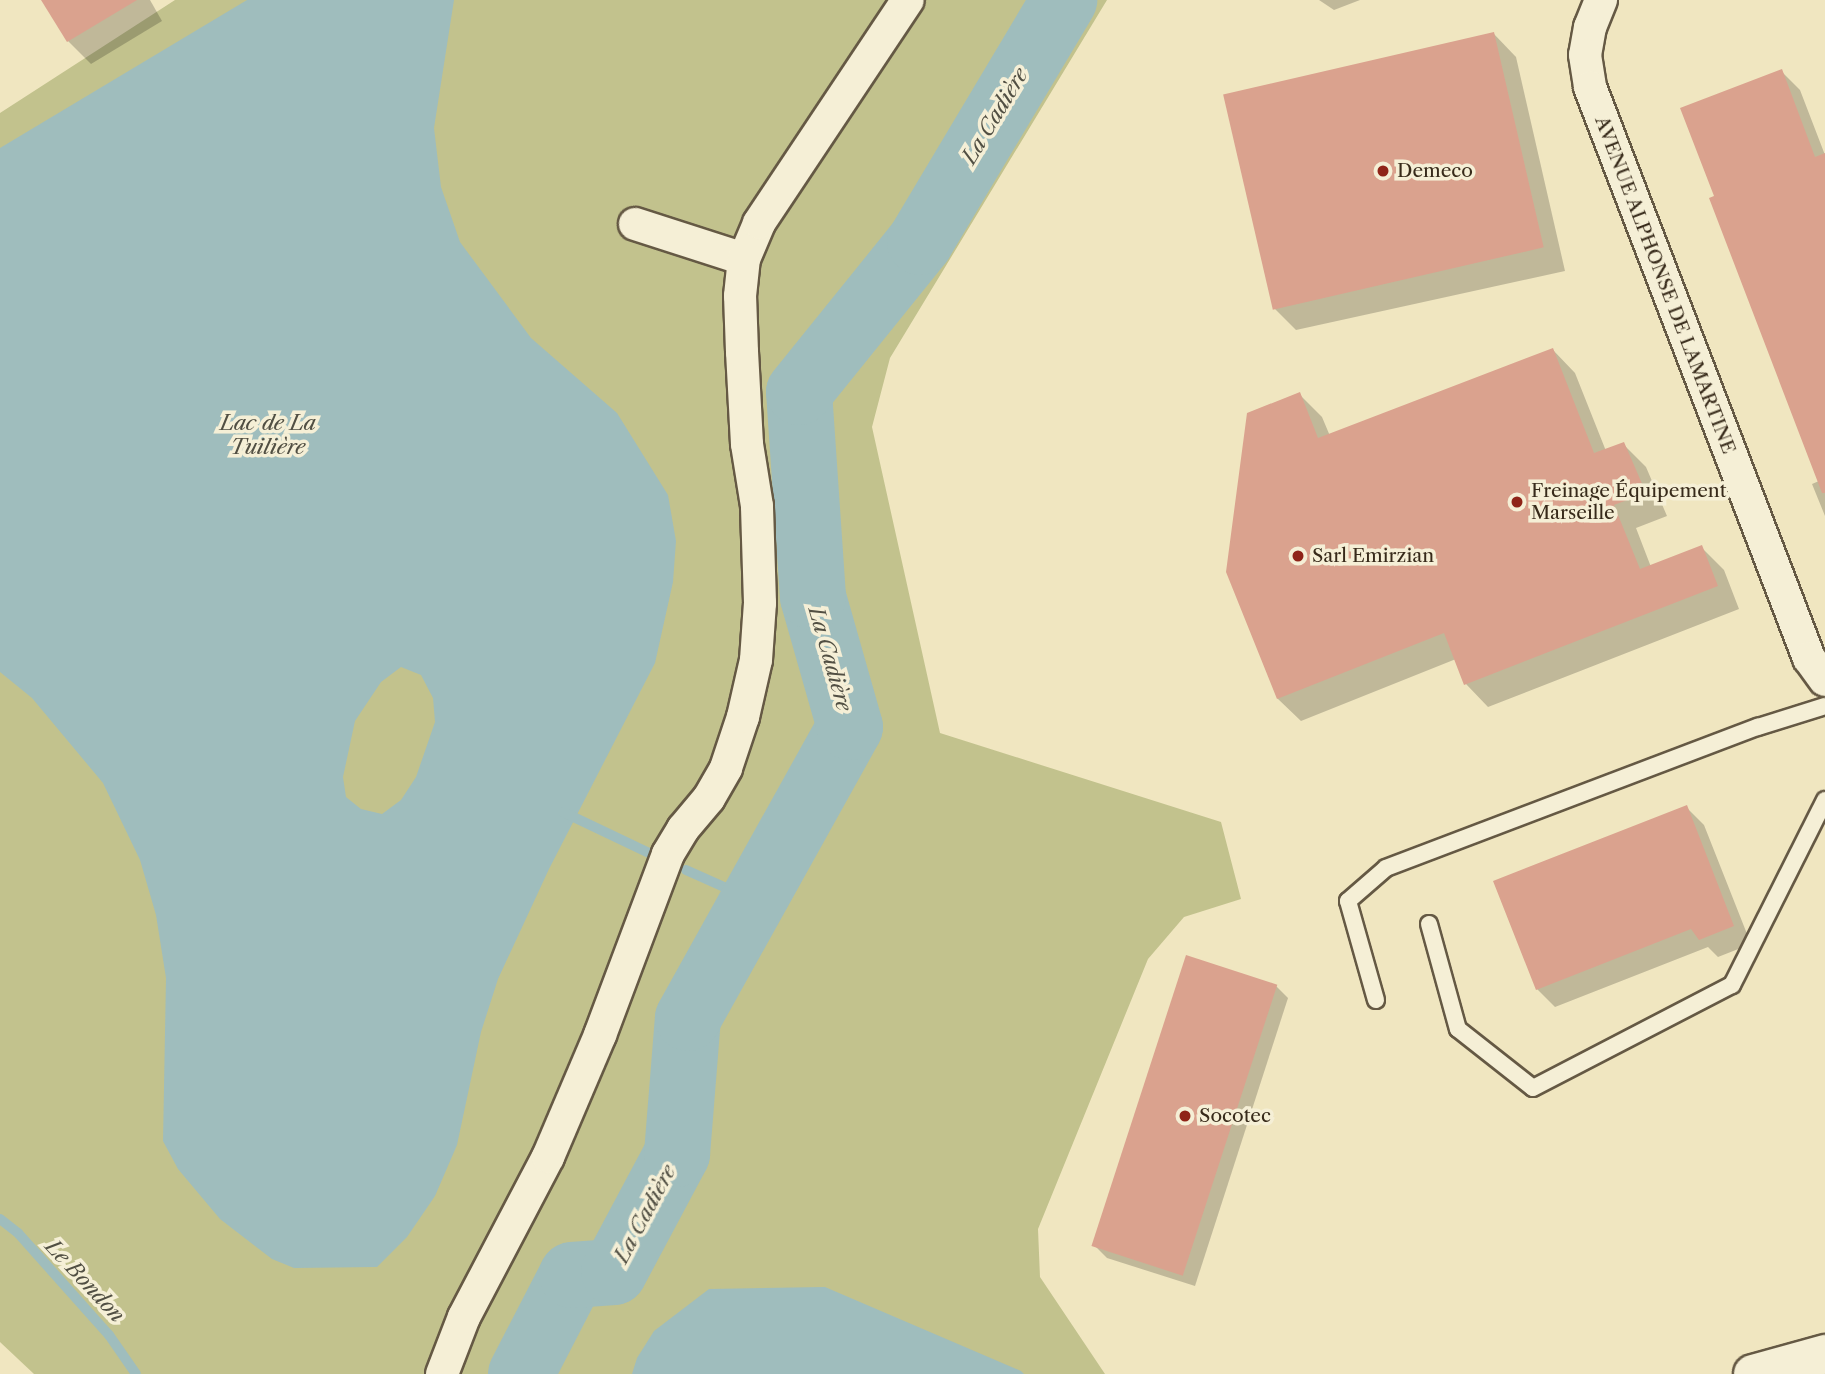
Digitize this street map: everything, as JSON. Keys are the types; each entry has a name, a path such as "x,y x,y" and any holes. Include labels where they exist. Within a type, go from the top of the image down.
{"main road":[{"path":"1754,1374 1825,1354"}],"street":[{"path":"442,1374 464,1317 548,1157 600,1035 668,854 683,829 709,798 726,768 743,717 756,660 760,603 757,506 747,444 742,352 740,296 744,259 759,223 908,0"},
{"name":"AVENUE ALPHONSE DE LAMARTINE","path":"1601,0 1590,27 1585,55 1590,87 1809,658 1825,680"},
{"path":"635,224 744,259"}],"lane":[{"path":"1376,1000 1348,901 1386,868 1745,731 1825,706"},
{"path":"1429,924 1458,1028 1533,1088 1732,985 1825,800"}],"green space":[{"path":"175,0 1107,0 890,358 872,427 940,733 1221,822 1241,899 1184,917 1148,959 1038,1229 1040,1277 1105,1374 34,1374 0,1342 0,113"}],"water":[{"name":"Lac de La Tuilière","path":"247,0 454,0 434,128 441,187 460,242 531,338 617,413 668,495 676,541 673,582 655,663 549,869 498,979 481,1032 457,1145 435,1196 407,1237 377,1267 294,1268 272,1259 220,1219 178,1169 163,1141 166,978 156,915 140,860 103,783 32,698 0,672 0,148","holes":["401,667 421,675 433,698 435,722 416,777 401,800 382,814 361,809 346,797 343,777 355,721 381,682"]},
{"path":"825,1287 1024,1374 632,1374 637,1358 654,1331 709,1289"}],"building":[{"path":"41,0 137,0 67,42"},
{"name":"Demeco","path":"1494,32 1544,247 1273,310 1223,95"},
{"path":"1782,69 1815,157 1825,153 1825,493 1822,493 1709,198 1714,196 1680,108"},
{"path":"1553,348 1594,453 1624,442 1646,493 1614,505 1640,569 1702,545 1718,586 1464,685 1444,633 1277,699 1226,572 1247,413 1300,392 1318,438"},
{"path":"1687,805 1734,926 1699,940 1691,929 1536,990 1493,881"},
{"name":"Socotec","path":"1186,955 1277,985 1183,1276 1091,1246"}],"waterway":[{"name":"La Cadière","path":"521,1374 572,1275 614,1272 677,1154 688,1018 850,727 813,597 799,392 920,242 1064,0"},
{"path":"563,812 653,855"},
{"path":"686,870 753,900"},
{"name":"Le Bondon","path":"0,1219 18,1233 109,1335 136,1374"}],"place":[{"name":"Demeco","path":"1383,171"},
{"name":"Freinage Équipement Marseille","path":"1517,502"},
{"name":"Sarl Emirzian","path":"1298,556"},
{"name":"Socotec","path":"1185,1116"}]}
